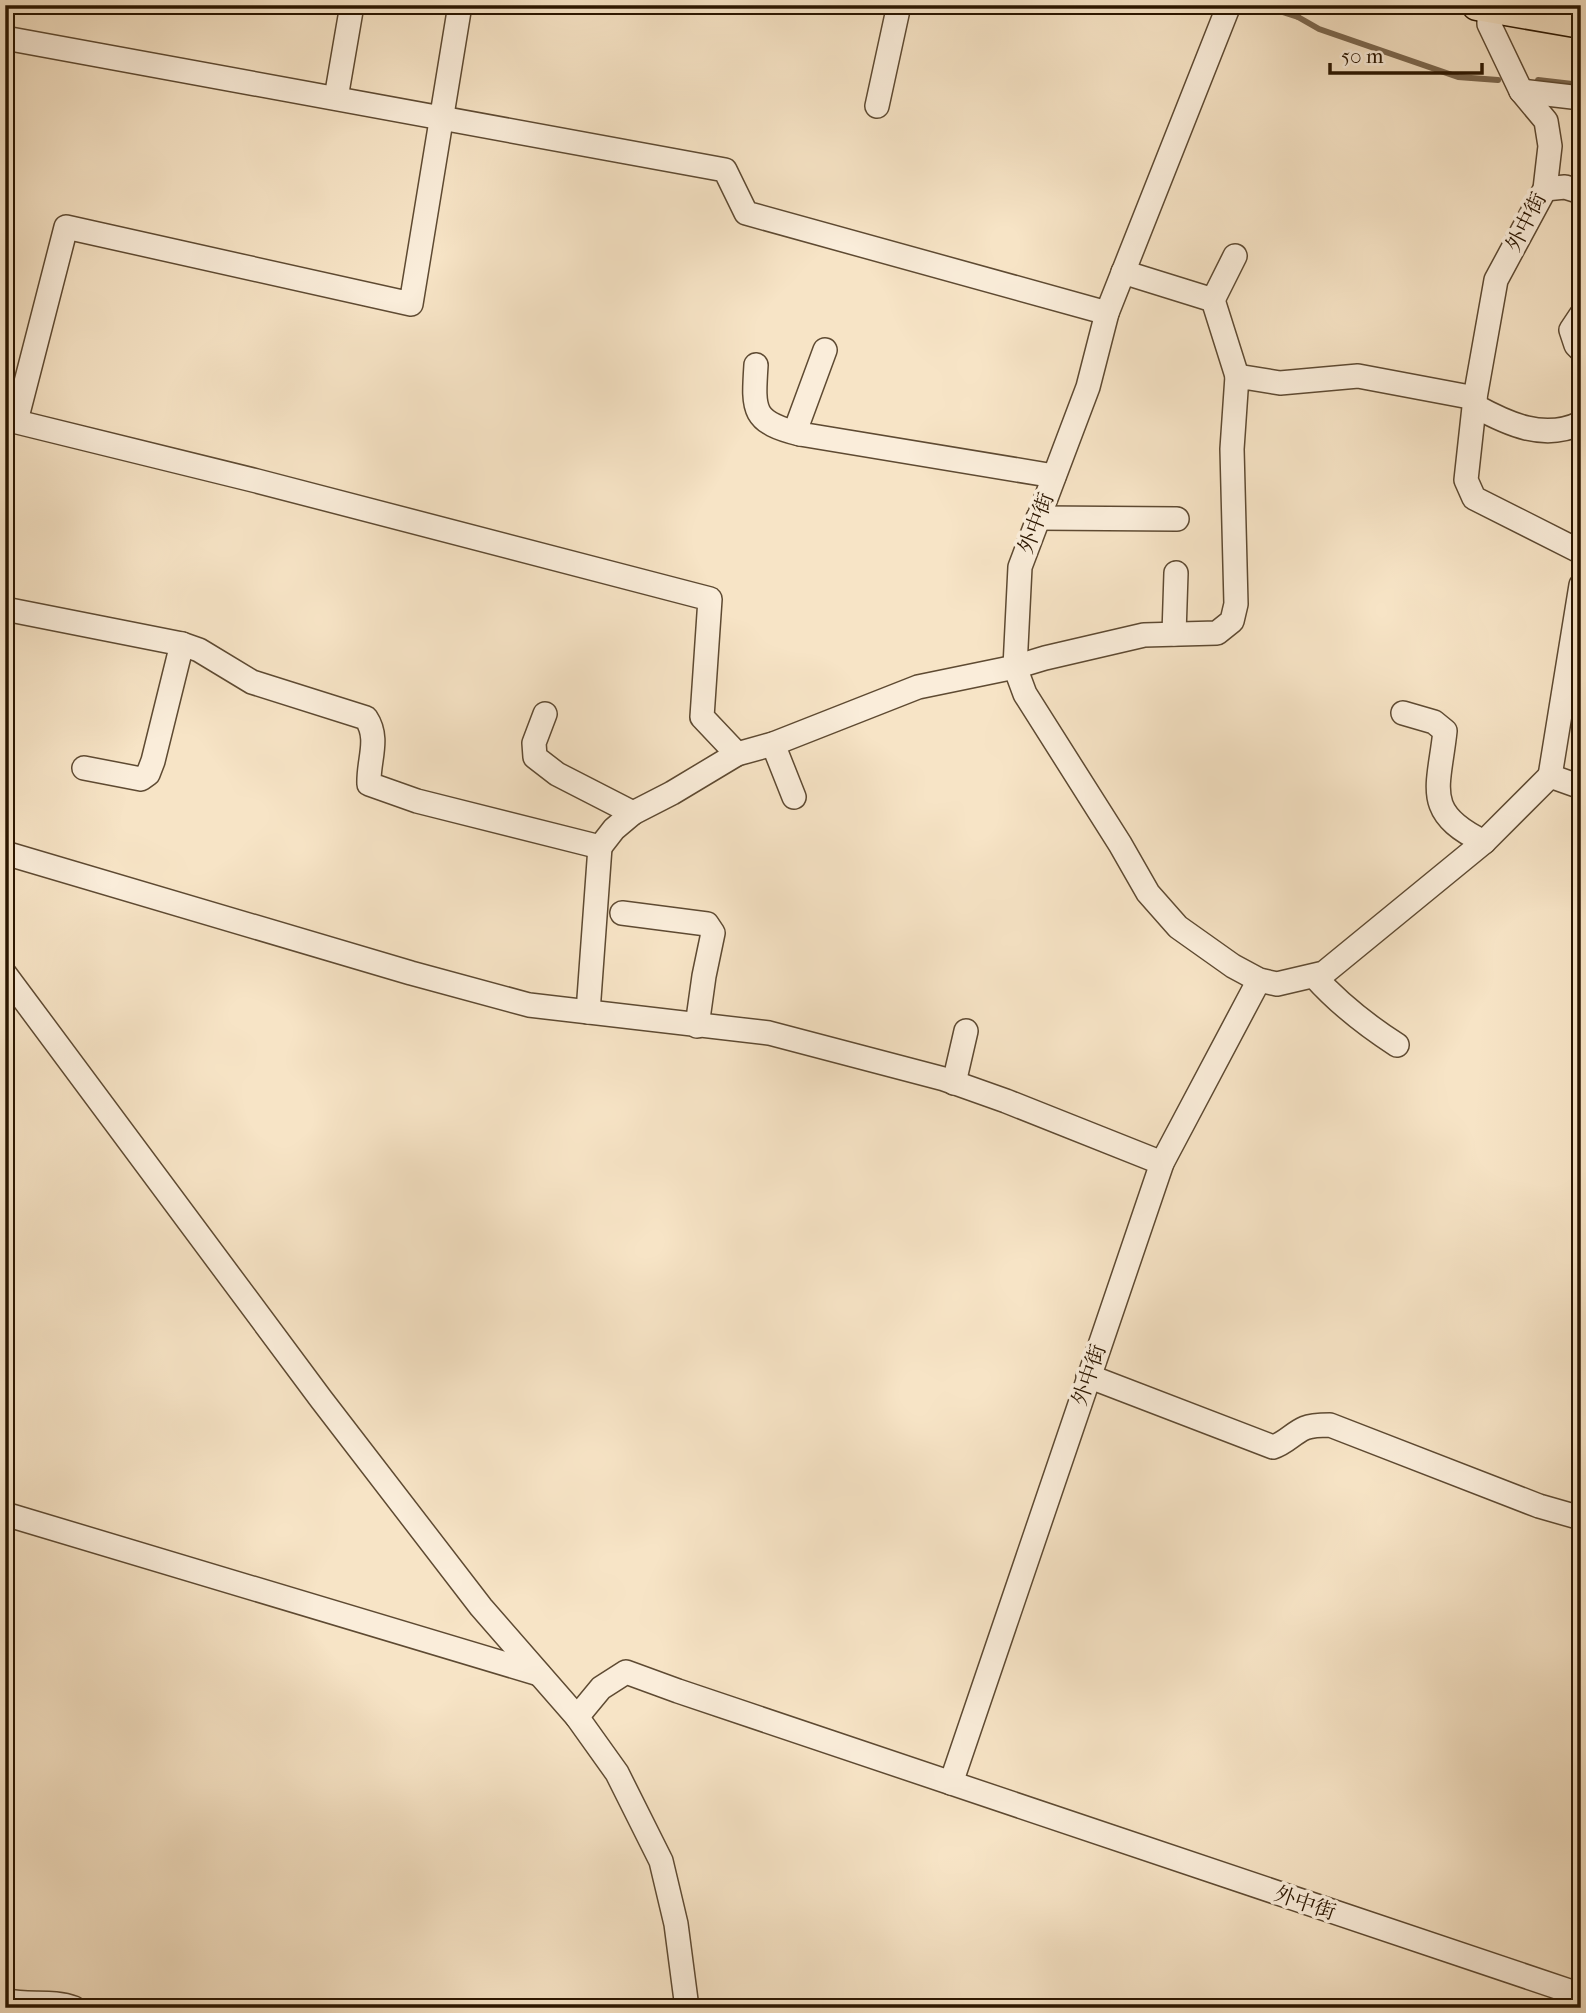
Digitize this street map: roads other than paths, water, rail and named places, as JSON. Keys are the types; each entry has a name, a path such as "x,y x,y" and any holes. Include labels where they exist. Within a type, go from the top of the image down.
{"main road":[{"path":"1485,6 1581,23"}],"street":[{"path":"336,99 352,5"},
{"path":"460,5 411,304 66,227 11,420 709,598 702,717 737,754"},
{"path":"877,106 899,5"},
{"name":"外中街","path":"1229,5 1107,313 1088,387 1020,568 1015,667 1026,694 1148,892 1178,927 1233,966 1259,980 1278,984 1324,973 1484,842 1550,776"},
{"name":"外中街","path":"1485,6 1489,24 1521,91 1546,121 1550,146 1545,189 1496,280 1475,402 1466,480 1474,498 1581,552"},
{"path":"5,38 725,170 746,213 1107,313"},
{"path":"1521,91 1581,98"},
{"path":"1545,189 1564,187 1581,192"},
{"path":"587,1013 600,847 614,829 633,813 737,754 773,744 918,687 1015,667 1144,635 1217,633 1233,621 1236,604 1231,449 1237,376 1213,300 1235,256"},
{"path":"1123,272 1213,300"},
{"path":"1581,315 1571,330 1576,345 1581,350"},
{"path":"800,434 797,426 825,350"},
{"path":"756,365 754,400 760,416 779,429 1054,476"},
{"path":"1237,376 1280,383 1358,376 1475,402 1503,421 1535,431 1563,431 1581,423"},
{"path":"1038,518 1177,519"},
{"path":"1174,634 1176,573"},
{"path":"1581,585 1550,776 1581,787"},
{"path":"5,609 183,643 252,682 366,718 372,728 374,742 368,769 369,784 376,788 417,801 600,847"},
{"path":"84,768 141,779 148,774 183,643"},
{"path":"1403,713 1434,722 1445,731 1437,792 1443,810 1463,831 1484,842"},
{"path":"545,714 534,743 535,757 557,774 633,813"},
{"path":"773,744 794,797"},
{"path":"5,853 411,973 529,1005 769,1033 954,1083 1162,1163"},
{"path":"622,913 707,924 713,933 697,1026"},
{"path":"5,974 338,1421 481,1607 577,1717 617,1773 661,1861 676,1924 687,2008"},
{"path":"1314,976 1336,1001 1397,1045"},
{"name":"外中街","path":"951,1783 1162,1163 1259,980"},
{"path":"954,1083 965,1031"},
{"path":"1088,1376 1273,1447 1287,1442 1306,1427 1330,1425 1539,1506 1581,1518"},
{"path":"5,1514 540,1674"},
{"name":"外中街","path":"577,1717 601,1688 626,1672 1581,1995"},
{"path":"5,2000 15,2003 61,2003 74,2008"}],"waterway":[{"path":"1261,5 1298,17"},
{"path":"1297,5 1298,17 1319,29 1458,77 1498,80"},
{"path":"1538,80 1581,85"}]}
